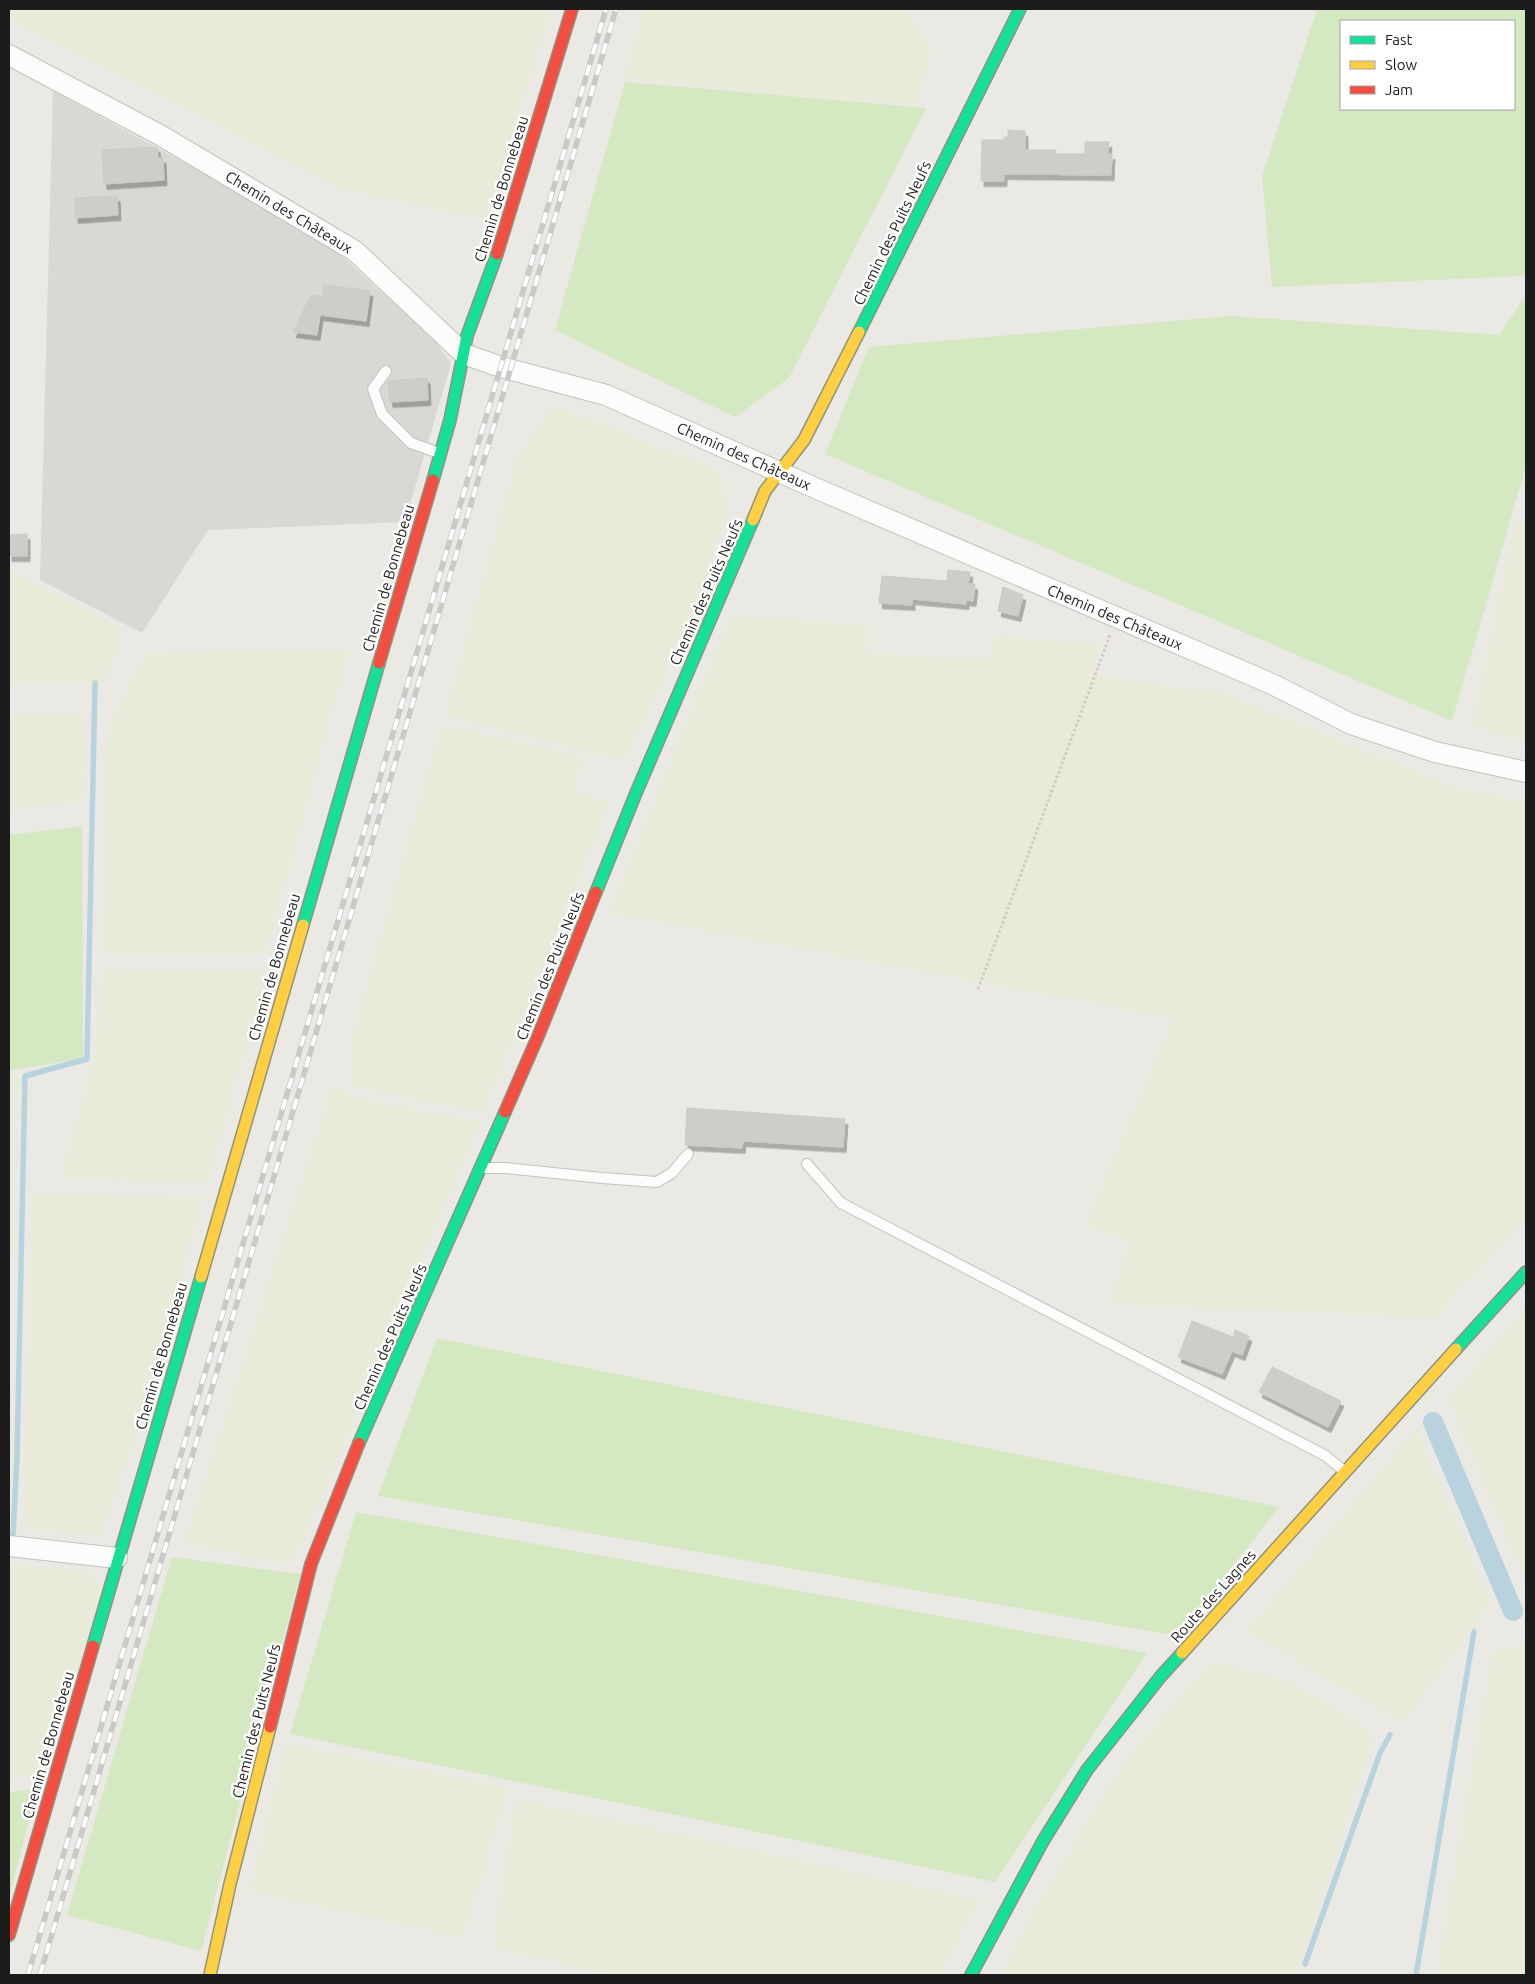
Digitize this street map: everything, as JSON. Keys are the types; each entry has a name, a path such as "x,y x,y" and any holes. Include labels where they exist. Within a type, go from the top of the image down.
{"street":[{"name":"Chemin de Bonnebeau","path":"9,1935 117,1558 450,420 467,336 499,249 572,9"},
{"name":"Chemin des Puits Neufs","path":"210,1975 230,1884 311,1564 364,1430 539,1034 636,793 766,491 804,440 1020,9"},
{"name":"Chemin des Châteaux","path":"9,56 160,135 355,251 464,354 501,367 606,395 822,491 1272,684 1351,724 1435,752 1526,772"},
{"name":"Route des Lagnes","path":"972,1975 1043,1841 1086,1770 1161,1676 1526,1272"},
{"path":"9,1546 117,1558"}],"lane":[{"path":"386,371 373,389 382,414 411,443 440,454"},
{"path":"481,1168 505,1168 657,1182 672,1173 688,1154"},
{"path":"807,1164 840,1204 1326,1456 1345,1472"}],"path":[{"path":"978,989 1117,618"}],"shaded area":[{"path":"53,91 319,236 431,336 451,363 405,522 208,530 142,633 40,580"}],"green space":[{"path":"9,9 550,9 487,219 341,189 9,18"},
{"path":"645,9 905,9 931,50 918,104 802,97 625,77"},
{"path":"1317,9 1526,9 1526,276 1272,287 1262,176"},
{"path":"625,82 926,108 789,378 735,417 555,330"},
{"path":"1526,295 1526,466 1452,721 825,454 869,347 1230,316 1499,335"},
{"path":"552,405 720,472 725,516 693,613 624,760 446,716 516,461"},
{"path":"1515,521 1526,523 1526,741 1473,727"},
{"path":"9,571 123,629 105,682 9,682"},
{"path":"731,616 866,625 865,653 989,660 995,636 1102,645 1088,675 1221,693 1456,788 1526,802 1526,1217 1435,1317 1110,1304 1131,1241 1086,1224 1174,1018 609,913"},
{"path":"349,651 265,954 104,954 109,727 145,653"},
{"path":"84,714 83,801 9,810 9,716"},
{"path":"442,725 581,756 574,793 609,803 482,1112 351,1086 350,1046"},
{"path":"82,826 83,1058 9,1071 9,835"},
{"path":"102,969 266,972 208,1181 60,1178 96,1057"},
{"path":"9,1078 18,1078 9,1284"},
{"path":"333,1085 361,1100 480,1121 300,1547 284,1564 185,1542"},
{"path":"33,1196 201,1197 161,1359 101,1534 24,1529"},
{"path":"1526,1308 1526,1580 1449,1399"},
{"path":"437,1338 1279,1507 1178,1636 378,1496"},
{"path":"1416,1429 1490,1600 1404,1724 1247,1631"},
{"path":"356,1512 1147,1653 995,1882 290,1734"},
{"path":"172,1557 300,1574 201,1951 67,1915"},
{"path":"9,1565 79,1570 101,1584 47,1774 9,1779"},
{"path":"1526,1645 1526,1975 1437,1975 1493,1652"},
{"path":"1211,1661 1289,1681 1374,1734 1297,1975 1001,1975 1044,1894 1123,1765"},
{"path":"286,1744 508,1788 462,1937 250,1891"},
{"path":"37,1789 9,1898 9,1792"},
{"path":"516,1799 979,1900 940,1975 614,1975 493,1948"}],"building":[{"path":"1008,130 1025,131 1025,150 1056,150 1056,154 1085,154 1085,142 1109,142 1108,154 1112,154 1111,175 1004,174 1004,181 981,181 982,140 1004,140 1004,137 1008,137"},
{"path":"157,147 158,158 163,158 164,180 104,184 102,150"},
{"path":"117,196 118,215 75,218 75,198"},
{"path":"324,285 370,291 366,321 320,315 317,335 293,332 311,295 323,297"},
{"path":"427,378 428,400 390,402 388,381"},
{"path":"27,534 27,556 9,556 9,535"},
{"path":"948,570 970,572 968,584 975,584 973,601 966,600 966,604 912,599 912,605 879,603 882,576 947,581"},
{"path":"1003,587 1023,595 1018,616 998,611"},
{"path":"687,1108 845,1119 843,1147 743,1141 742,1148 685,1145"},
{"path":"1192,1321 1233,1337 1235,1330 1249,1336 1242,1355 1232,1351 1222,1374 1178,1357"},
{"path":"1272,1367 1341,1401 1328,1427 1259,1392"}],"waterway":[{"path":"13,1535 17,1457 25,1076 87,1059 95,683"},
{"path":"1433,1422 1513,1611"},
{"path":"1416,1975 1474,1632"},
{"path":"1305,1964 1380,1753 1390,1735"}],"railway":[{"path":"28,1975 606,9"},
{"path":"40,1975 616,9"}],"traffic: fast":[{"path":"859,332 1020,9"},
{"path":"433,480 450,420 467,336 497,254"},
{"path":"596,892 636,793 753,520"},
{"path":"303,925 379,663"},
{"path":"359,1443 505,1112"},
{"path":"1456,1349 1526,1272"},
{"path":"93,1646 201,1277"},
{"path":"971,1975 1043,1841 1087,1770 1161,1676 1182,1653"}],"traffic: slow":[{"path":"753,520 765,491 804,440 859,332"},
{"path":"201,1277 303,925"},
{"path":"1182,1653 1456,1349"},
{"path":"210,1975 230,1884 270,1727"}],"traffic: jam":[{"path":"497,254 572,9"},
{"path":"379,663 433,480"},
{"path":"505,1112 539,1034 596,892"},
{"path":"270,1727 311,1564 359,1443"},
{"path":"9,1935 93,1646"}]}
